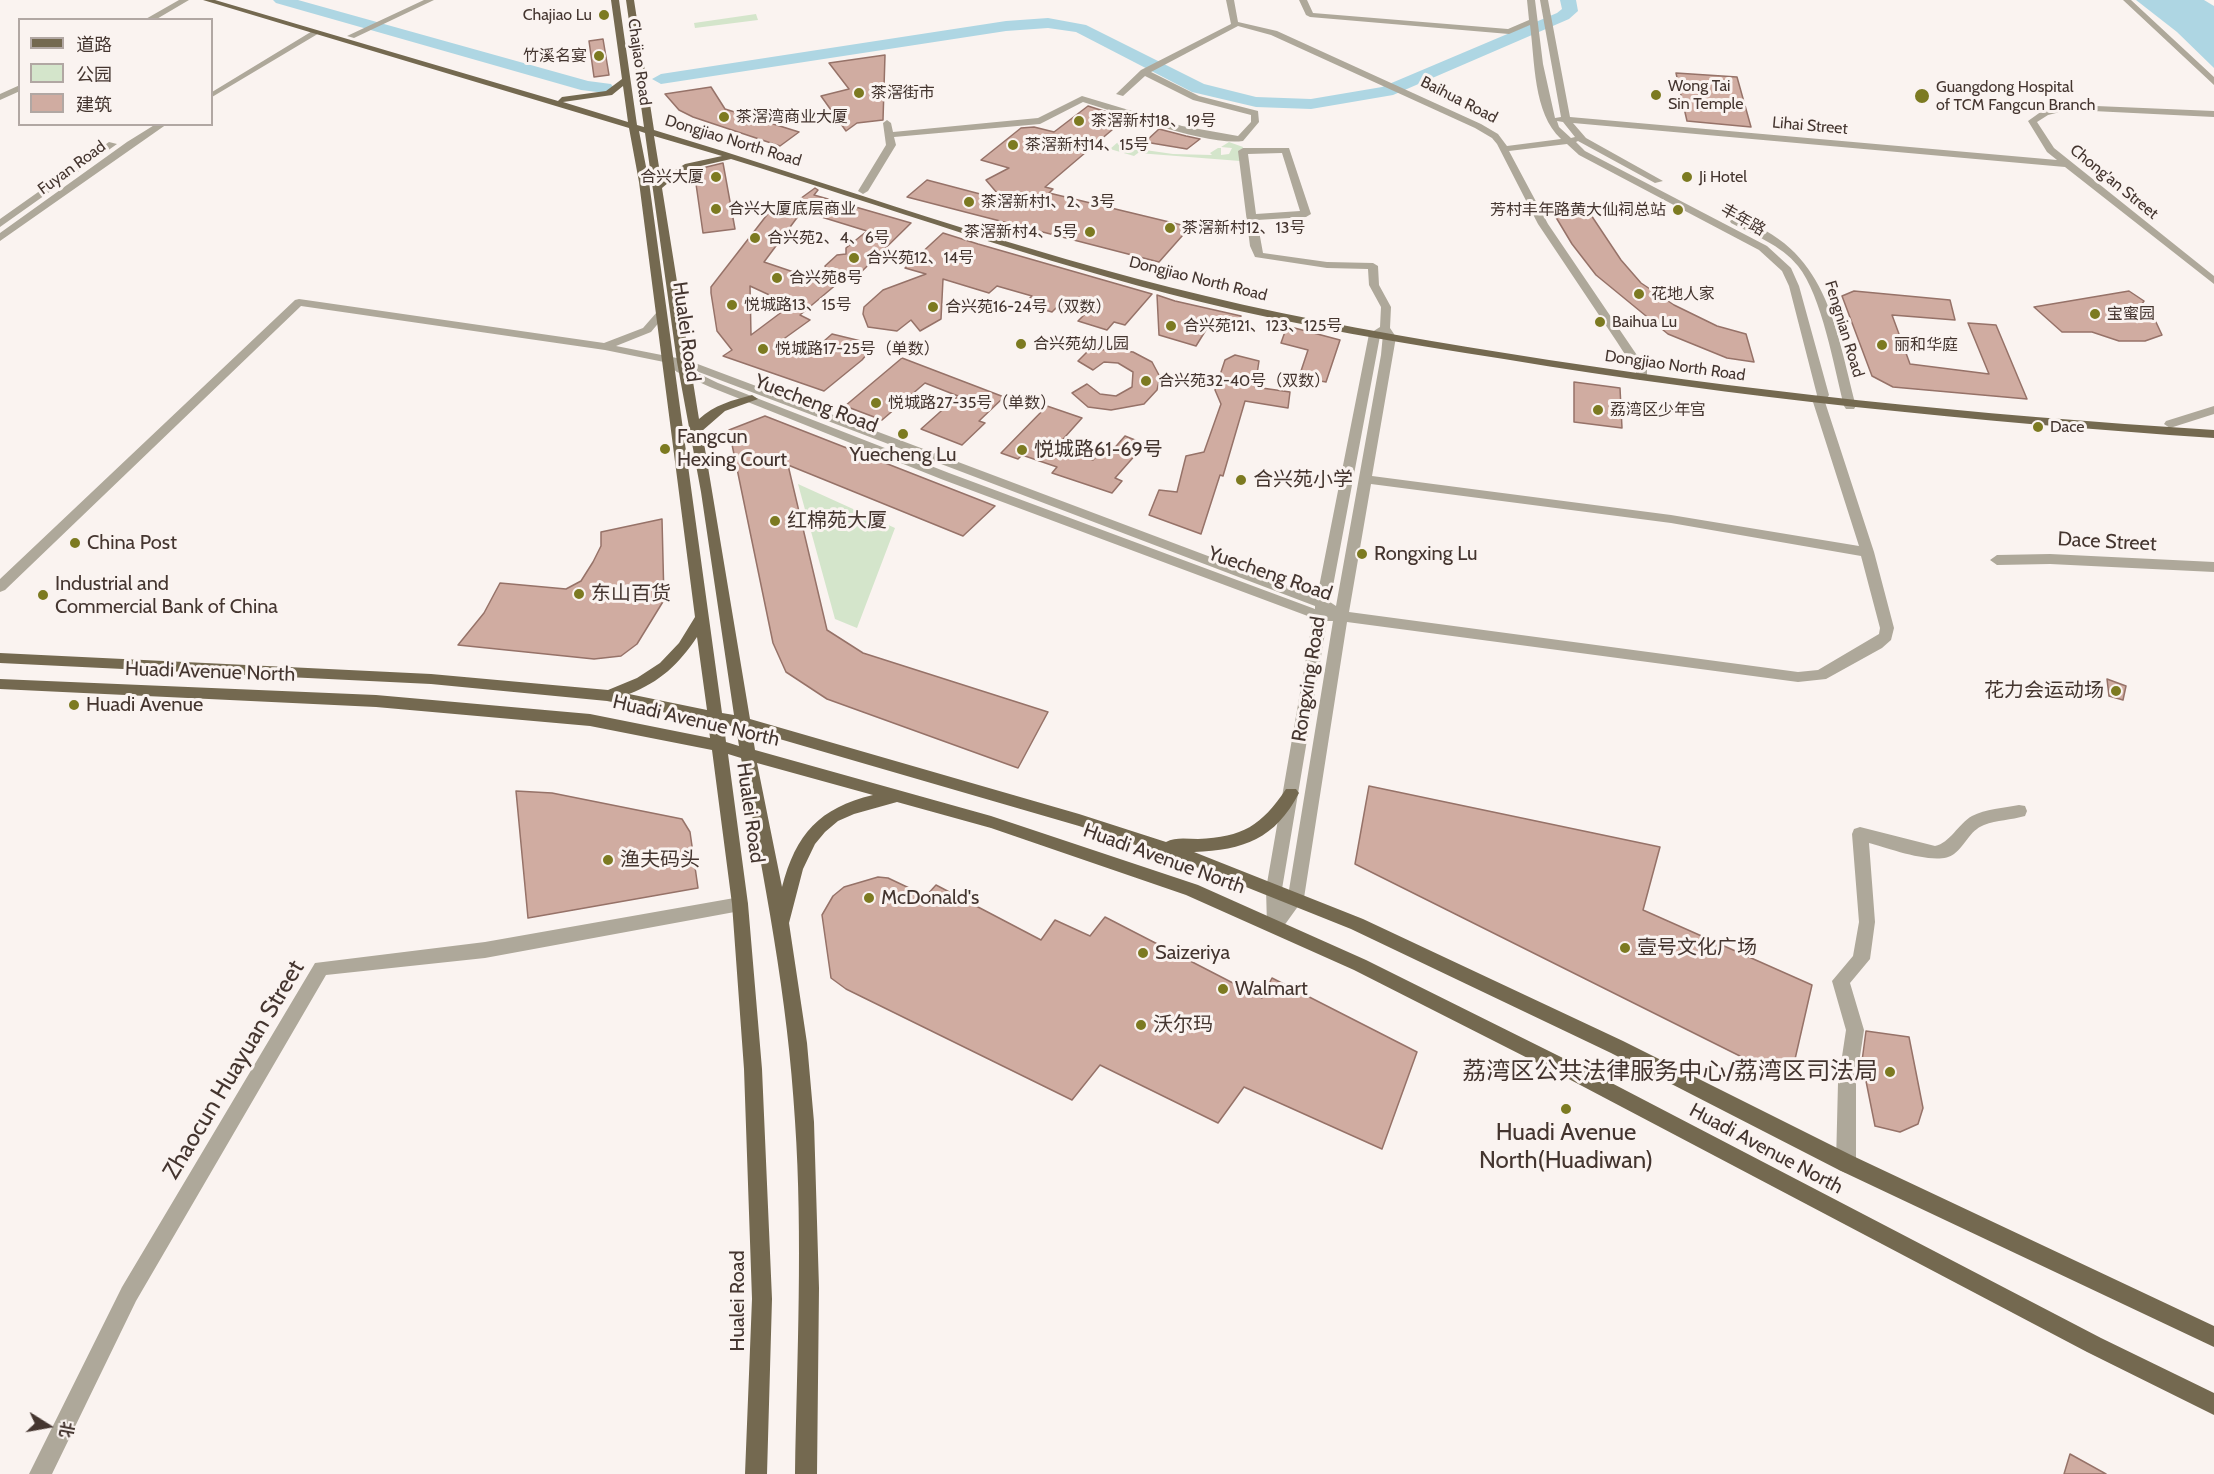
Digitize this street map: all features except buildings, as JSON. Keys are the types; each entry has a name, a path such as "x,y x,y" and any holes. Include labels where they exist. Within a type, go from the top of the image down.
{"main road":[{"name":"Dongjiao North Road","path":"207,0 633,124 989,238 1136,281 1254,310 1642,374 1821,399 2172,428 2214,434"},
{"name":"Dongjiao North Road","path":"225,0 352,36 633,124"},
{"name":"Chajiao Road","path":"615,0 633,124"},
{"name":"Chajiao Road","path":"630,0 649,129"},
{"path":"562,100 589,98 609,93 627,79"},
{"name":"Hualei Road","path":"633,124 644,182 740,904 753,1069 762,1299 756,1474"},
{"name":"Dongjiao North Road","path":"649,129 1176,282 1383,333"},
{"name":"Hualei Road","path":"649,129 684,367 748,755 782,930 798,1043 805,1122 808,1288 807,1474"},
{"path":"657,189 667,178 690,166 714,160 742,160"},
{"path":"696,430 704,419 721,407 752,399"},
{"name":"Dongjiao North Road","path":"2172,428 2214,427"},
{"path":"2172,428 2214,446"},
{"path":"607,695 638,684 668,667 684,649 702,617"},
{"name":"Huadi Avenue North","path":"0,658 431,679 607,695 744,723 918,772 1161,847 1296,898 1617,1047 1846,1163 2214,1337"},
{"name":"Huadi Avenue North","path":"0,684 376,701 500,710 633,727 719,746 894,797 991,822 1090,854 1192,890 1360,964 1571,1071 1868,1228 2214,1404"},
{"path":"1161,847 1211,846 1257,834 1278,816 1291,793"},
{"path":"782,930 790,876 803,847 824,824 847,809 894,797"}],"street":[{"path":"152,18 185,0"},
{"path":"352,36 430,0"},
{"path":"1120,94 1146,71 1237,24 1232,21 1230,0"},
{"path":"1303,0 1310,15 1509,32 1535,20"},
{"path":"1532,0 1536,42 1550,118"},
{"path":"1506,153 1579,144 1566,119 1544,0"},
{"path":"2127,0 2214,82"},
{"name":"Baihua Road","path":"1237,24 1274,33 1487,131 1506,153 1543,224 1642,374"},
{"path":"213,85 307,29"},
{"path":"213,94 317,32"},
{"path":"888,135 1040,121 1082,99 1136,114 1147,121 1220,137 1240,139 1255,122 1255,113 1196,98 1146,71"},
{"path":"0,97 18,88"},
{"name":"Chong'an Street","path":"2065,108 2045,113 2032,121 2050,150 2214,281"},
{"path":"2096,109 2214,114"},
{"name":"Lihai Street","path":"1550,118 2067,164"},
{"name":"丰年路","path":"1550,118 1555,128 1566,139 1579,144 1744,237 1775,257 1787,270 1794,286 1821,399 1867,552"},
{"path":"863,191 891,145 887,123"},
{"name":"Fuyan Road","path":"0,224 114,143 143,126"},
{"name":"Fuyan Road","path":"0,238 130,144 160,126"},
{"path":"1506,153 1566,139"},
{"name":"Fengnian Road","path":"1579,144 1760,234 1799,261 1808,272 1817,293 1849,402"},
{"path":"1251,217 1306,214 1286,150 1244,152 1251,217 1255,246 1259,255 1327,265 1373,266 1374,285 1386,307 1383,333"},
{"path":"0,588 299,302 601,346 666,358"},
{"path":"601,346 639,334 655,323 661,314"},
{"name":"Rongxing Road","path":"1275,925 1296,898 1365,479 1383,333"},
{"name":"Rongxing Road","path":"1275,925 1274,890 1322,610 1383,333"},
{"name":"Yuecheng Road","path":"666,358 752,399 945,476 1341,616 1797,677 1821,675 1877,644 1886,636 1867,552"},
{"name":"Yuecheng Road","path":"684,367 1322,610"},
{"path":"2172,428 2214,410"},
{"path":"1365,479 1671,519 1867,552"},
{"name":"Dace Street","path":"1997,560 2050,559 2214,567"},
{"path":"1846,1163 1847,1083 1855,1030 1841,981 1860,959 1867,922 1860,834 1935,853 1948,850 1965,829 1979,820 2019,811"},
{"name":"Zhaocun Huayuan Street","path":"40,1474 129,1294 321,968 484,950 740,904"}],"green space":[{"path":"756,14 758,20 695,28 694,23"},
{"path":"1118,142 1127,144 1124,147 1173,154 1212,155 1210,153 1221,148 1221,155 1229,154 1232,148 1221,147 1229,142 1243,147 1240,161 1138,153 1134,156 1110,149"},
{"path":"798,484 895,528 857,628 835,619"}],"water":[{"path":"2136,0 2204,0 2214,6 2214,68 2177,32"}],"waterway":[{"path":"281,0 587,86 605,88"},
{"path":"661,79 1006,26 1048,23 1080,28 1198,88 1256,102 1311,104 1387,91 1563,16 1570,11 1568,0"}],"place":[{"name":"Chajiao Lu","path":"604,15"},
{"name":"竹溪名宴","path":"599,56"},
{"name":"茶滘街市","path":"859,93"},
{"name":"Wong Tai Sin Temple","path":"1656,95"},
{"name":"Guangdong Hospital of TCM Fangcun Branch","path":"1922,96"},
{"name":"茶滘湾商业大厦","path":"724,117"},
{"name":"茶滘新村18、19号","path":"1079,121"},
{"name":"茶滘新村14、15号","path":"1013,145"},
{"name":"合兴大厦","path":"716,177"},
{"name":"Ji Hotel","path":"1687,177"},
{"name":"茶滘新村1、2、3号","path":"969,202"},
{"name":"合兴大厦底层商业","path":"716,209"},
{"name":"芳村丰年路黄大仙祠总站","path":"1678,210"},
{"name":"茶滘新村12、13号","path":"1170,228"},
{"name":"茶滘新村4、5号","path":"1090,232"},
{"name":"合兴苑2、4、6号","path":"755,238"},
{"name":"合兴苑12、14号","path":"854,258"},
{"name":"合兴苑8号","path":"777,278"},
{"name":"花地人家","path":"1639,294"},
{"name":"悦城路13、15号","path":"732,305"},
{"name":"合兴苑16-24号（双数）","path":"933,307"},
{"name":"宝蜜园","path":"2095,314"},
{"name":"Baihua Lu","path":"1600,322"},
{"name":"合兴苑121、123、125号","path":"1171,326"},
{"name":"合兴苑幼儿园","path":"1021,344"},
{"name":"丽和华庭","path":"1882,345"},
{"name":"悦城路17-25号（单数）","path":"763,349"},
{"name":"合兴苑32-40号（双数）","path":"1146,381"},
{"name":"悦城路27-35号（单数）","path":"876,403"},
{"name":"荔湾区少年宫","path":"1598,410"},
{"name":"Dace","path":"2038,427"},
{"name":"Yuecheng Lu","path":"903,434"},
{"name":"Fangcun Hexing Court","path":"665,449"},
{"name":"悦城路61-69号","path":"1022,450"},
{"name":"合兴苑小学","path":"1241,480"},
{"name":"红棉苑大厦","path":"775,521"},
{"name":"China Post","path":"75,543"},
{"name":"Rongxing Lu","path":"1362,554"},
{"name":"东山百货","path":"579,594"},
{"name":"Industrial and Commercial Bank of China","path":"43,595"},
{"name":"花力会运动场","path":"2116,691"},
{"name":"Huadi Avenue","path":"74,705"},
{"name":"渔夫码头","path":"608,860"},
{"name":"McDonald's","path":"869,898"},
{"name":"壹号文化广场","path":"1625,948"},
{"name":"Saizeriya","path":"1143,953"},
{"name":"Walmart","path":"1223,989"},
{"name":"沃尔玛","path":"1141,1025"},
{"name":"荔湾区公共法律服务中心/荔湾区司法局","path":"1890,1072"},
{"name":"Huadi Avenue North(Huadiwan)","path":"1566,1109"}]}
